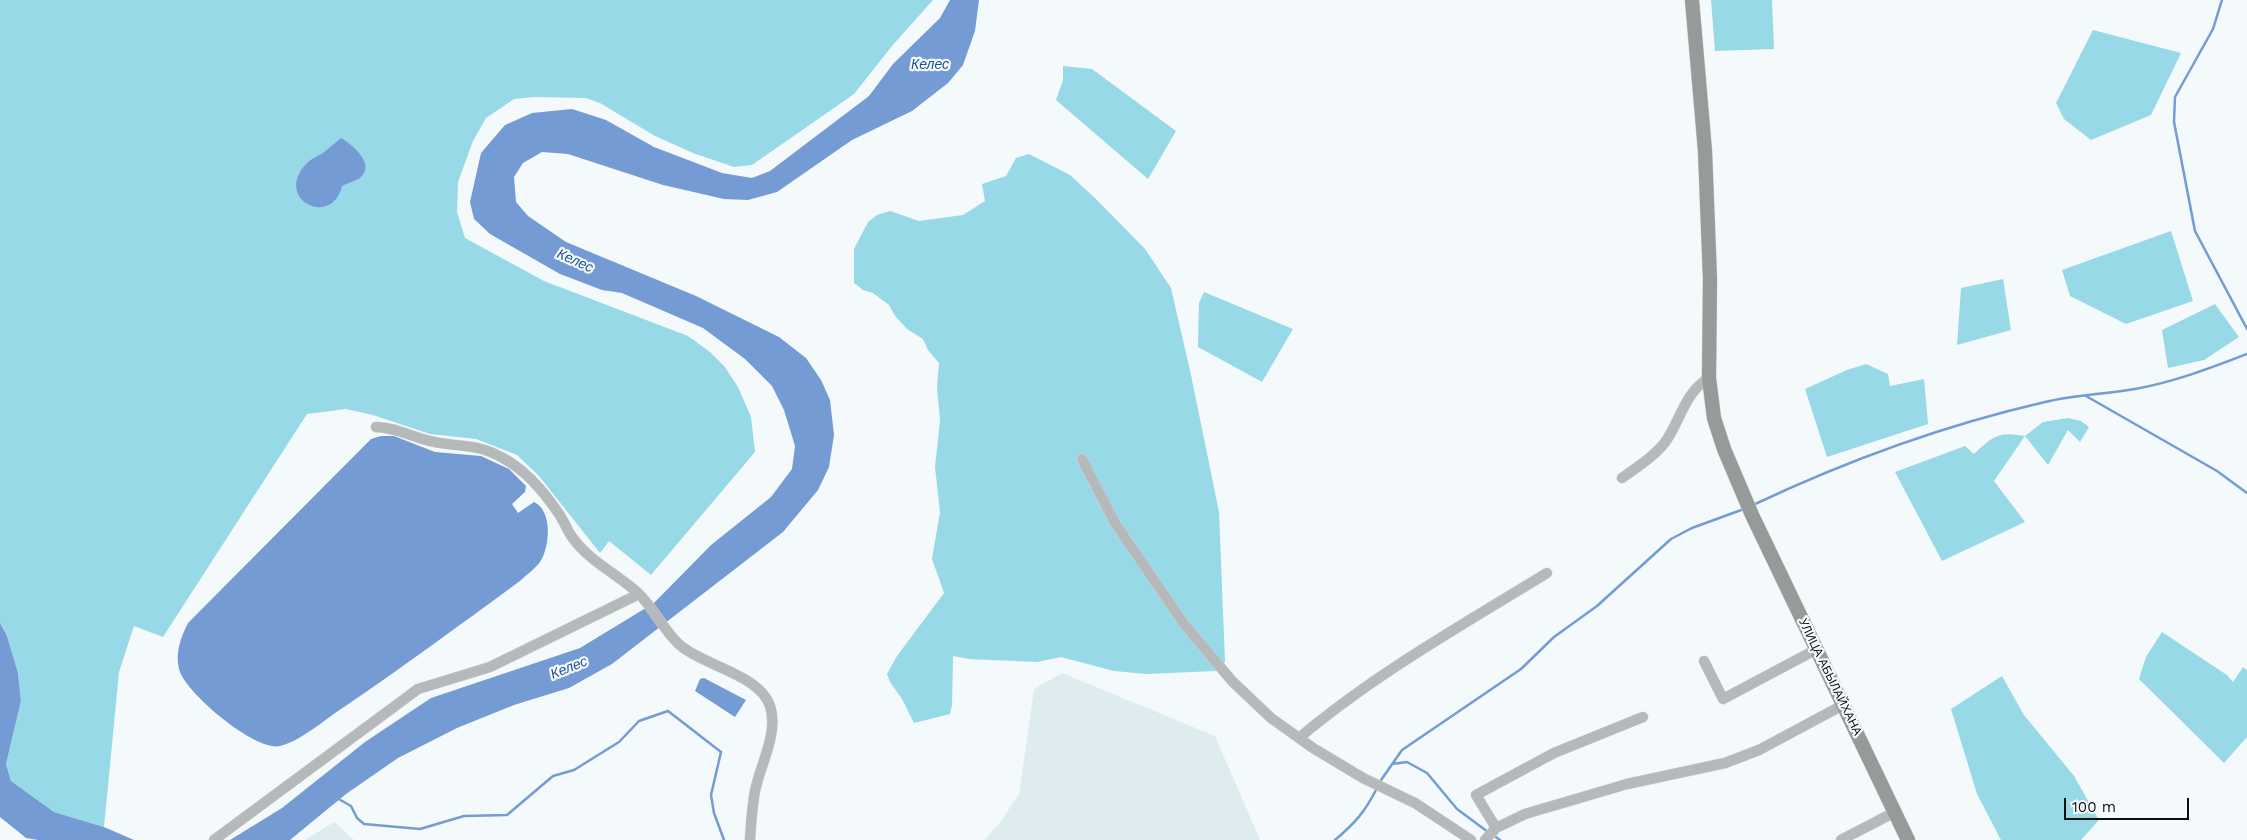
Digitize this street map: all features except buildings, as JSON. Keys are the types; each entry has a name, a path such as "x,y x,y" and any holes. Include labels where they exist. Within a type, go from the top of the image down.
{"main road":[{"name":"УЛИЦА АБЫЛАЙХАНА","path":"1692,0 1706,151 1710,279 1710,378 1714,418 1724,449 1745,500 1908,840"}],"street":[{"path":"1622,478 1655,453 1667,440 1693,391 1710,378"},
{"path":"376,426 386,427 429,441 467,444 483,448 504,459 521,471 538,488 559,514 572,537 590,557 639,594 667,628 674,640 688,652 753,684 767,698 770,705 772,729 756,790 750,840"},
{"path":"1082,459 1115,523 1184,624 1232,681 1271,718 1298,738 1363,778 1415,803 1471,840"},
{"path":"1298,738 1337,706 1411,657 1547,573"},
{"path":"214,840 418,689 490,667 639,594"},
{"path":"1704,662 1723,698 1816,649"},
{"path":"1485,840 1496,828 1525,814 1627,784 1725,763 1759,750 1843,705"},
{"path":"1496,828 1476,795 1554,752 1643,717"},
{"path":"1841,840 1895,812"}],"shaded area":[{"path":"0,0 933,0 892,46 854,94 752,165 734,167 693,153 655,136 600,103 586,98 534,97 514,99 486,118 473,141 458,182 457,212 465,238 544,281 688,336 710,352 725,367 738,387 751,417 755,452 651,575 609,541 600,553 539,476 517,455 476,439 430,434 373,415 346,409 307,414 163,637 134,626 119,672 104,827 54,812 11,781 6,764 21,701 18,673 7,636 0,623"},
{"path":"1711,0 1772,0 1774,49 1715,51"},
{"path":"2093,30 2181,53 2151,115 2091,140 2064,119 2056,103"},
{"path":"1063,66 1092,69 1176,131 1148,179 1056,100 1063,80"},
{"path":"1029,154 1070,175 1096,199 1145,249 1171,288 1219,512 1225,662 1216,671 1146,674 1114,671 1061,657 1037,662 969,659 953,656 952,705 950,714 914,723 887,674 897,656 944,593 932,559 940,512 935,467 940,420 937,387 939,363 928,350 923,339 907,329 895,316 889,305 873,293 863,290 854,283 854,249 868,222 877,215 890,211 919,221 963,215 985,201 982,184 1006,176 1016,158"},
{"path":"2171,231 2193,301 2126,324 2070,296 2062,270"},
{"path":"2003,279 2011,330 1957,345 1961,288"},
{"path":"1204,292 1293,329 1262,382 1198,347 1199,303"},
{"path":"2215,304 2239,337 2204,360 2168,368 2162,330"},
{"path":"1866,364 1888,374 1890,386 1924,379 1928,424 1827,457 1805,389 1847,370"},
{"path":"2068,418 2081,421 2089,427 2080,442 2068,430 2048,465 2025,436 2043,422"},
{"path":"2008,434 2025,436 1994,481 2025,522 1942,561 1895,472 1965,446 1974,454 1997,436"},
{"path":"2162,632 2227,675 2233,682 2243,667 2247,670 2247,737 2224,763 2139,679 2146,657"},
{"path":"1062,673 1215,736 1260,840 984,840 999,824 1019,794 1034,689"},
{"path":"2002,676 2024,715 2074,776 2099,820 2081,840 2001,840 1977,794 1951,709"},
{"path":"334,822 354,840 305,840"}],"water":[{"name":"Келес","path":"950,0 979,0 975,31 963,65 948,83 912,111 852,140 777,192 748,200 724,199 663,185 568,154 542,152 523,163 514,177 516,202 528,216 566,242 696,296 779,337 806,358 821,380 830,400 834,435 829,467 818,490 783,532 612,664 569,688 514,705 457,728 398,758 346,794 290,840 230,840 282,808 365,742 431,698 580,648 654,603 711,545 771,497 792,469 795,446 784,410 772,386 745,359 703,328 622,293 602,290 560,274 490,234 474,219 470,202 481,153 505,125 532,113 572,109 606,120 654,147 722,173 752,178 770,171 869,96 893,64 940,18"},
{"path":"341,138 361,155 366,167 364,173 360,178 342,186 336,199 327,206 317,207 308,204 300,197 296,188 298,176 307,163"},
{"path":"381,436 394,436 435,452 481,456 509,469 526,486 525,492 512,504 518,513 534,502 544,513 548,530 546,548 538,565 520,581 312,730 280,746 269,745 255,740 223,719 194,692 184,679 178,663 181,639 188,623 371,439"},
{"path":"0,623 7,636 18,673 21,701 6,764 11,781 54,812 104,827 134,840 38,840 26,838 0,817"},
{"path":"704,678 746,700 735,717 695,691 700,679"}],"waterway":[{"path":"2222,0 2213,29 2175,97 2174,122 2195,231 2247,329"},
{"path":"1753,505 1860,459 1933,433 2008,411 2056,400 2124,391 2164,383 2247,354"},
{"path":"2086,396 2217,471 2247,493"},
{"path":"1379,783 1402,750 1521,669 1554,637 1597,606 1671,539 1692,528 1744,509"},
{"path":"337,798 351,806 357,818 364,824 420,829 464,816 507,815 553,776 574,770 619,742 639,721 668,711 721,752 711,795 714,813 724,840"},
{"path":"1392,764 1407,762 1427,773 1457,809 1488,832"},
{"path":"1335,840 1359,817 1377,788"},
{"path":"1493,835 1500,840"}]}
